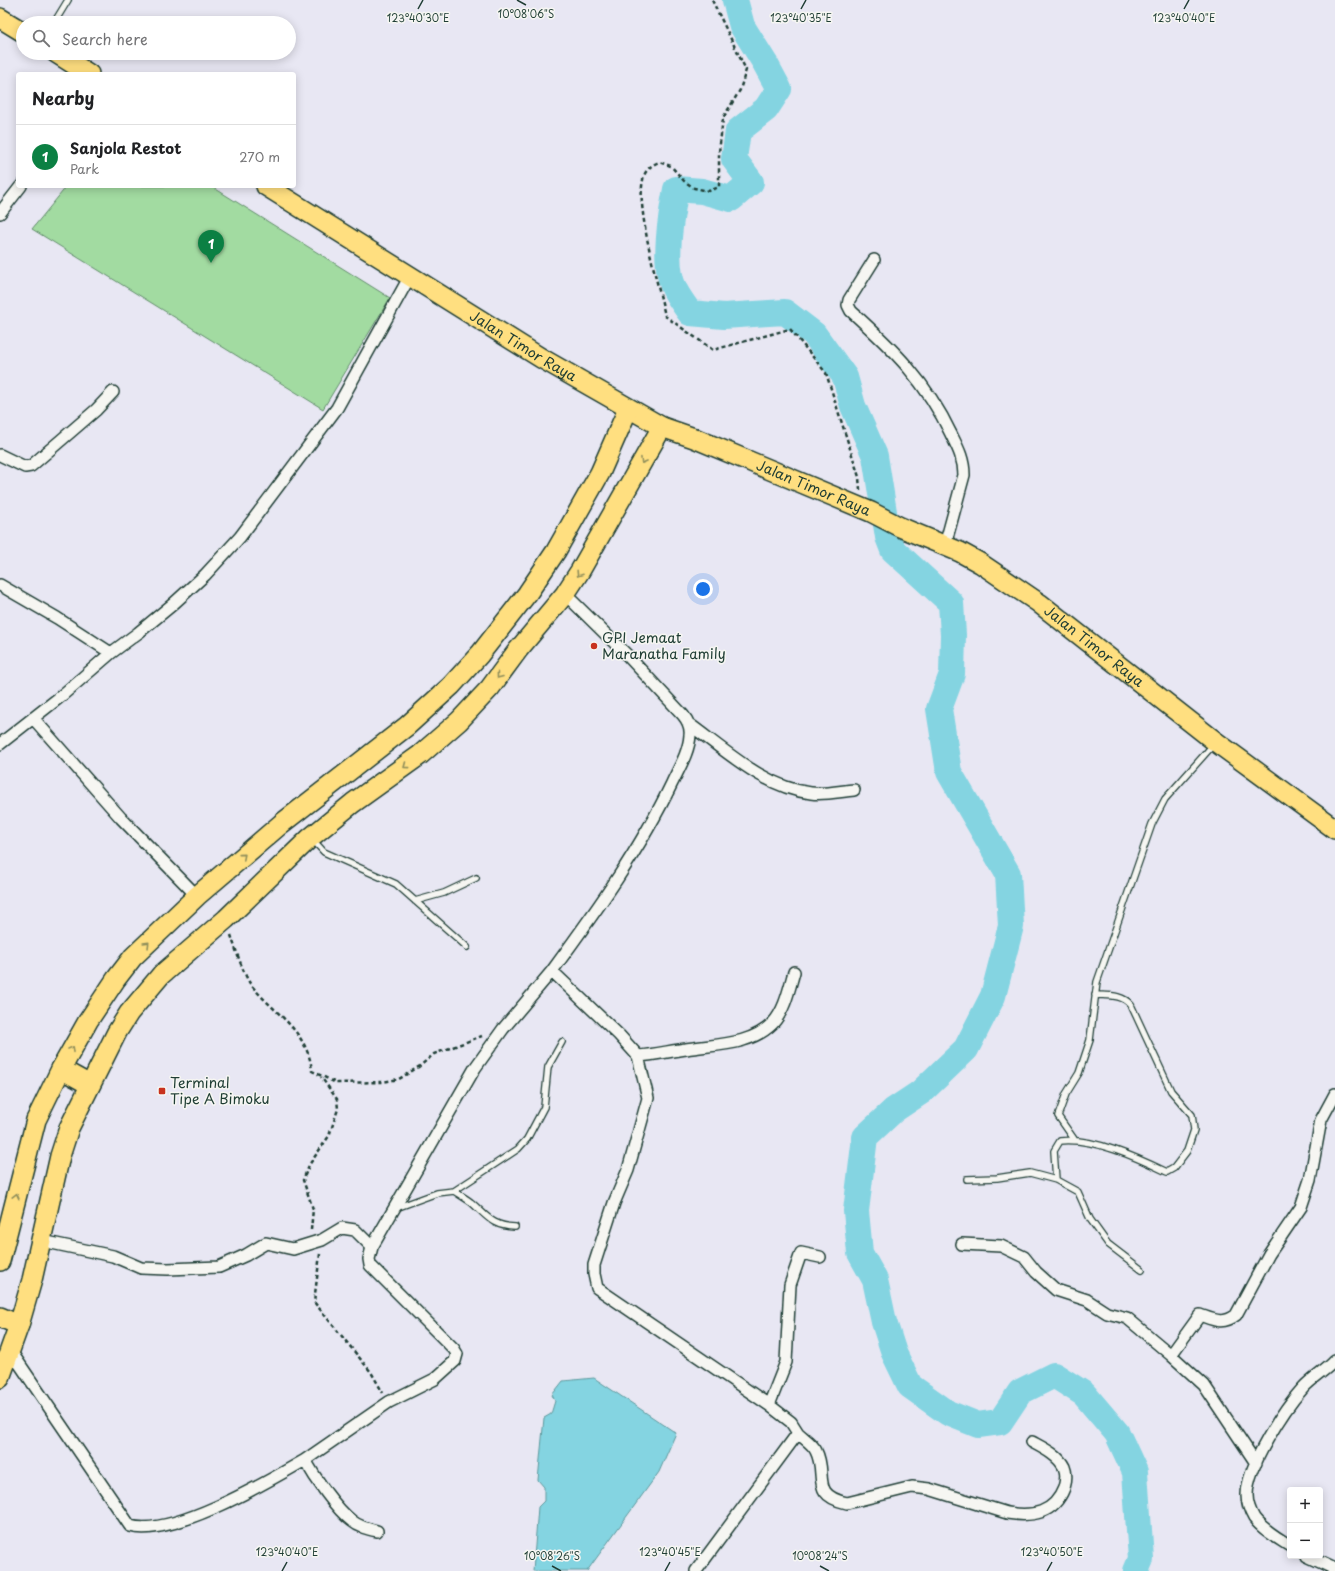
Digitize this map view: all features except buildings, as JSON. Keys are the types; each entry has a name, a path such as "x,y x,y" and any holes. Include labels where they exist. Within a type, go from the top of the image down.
{"highway":[{"path":"0,18 16,28"},
{"path":"67,60 86,72"},
{"name":"Jalan Timor Raya","path":"269,188 541,358 628,409 662,427 694,438 866,510 900,527 945,545 980,562 1039,603 1216,742 1335,829"},
{"path":"0,1261 36,1120 61,1069 88,1021 116,979 133,957 197,896 281,824 407,726 451,686 490,642 528,594 556,551 586,501 628,409"},
{"path":"0,1378 19,1325 42,1241 60,1156 70,1128 90,1085 117,1032 129,1013 161,975 226,919 310,838 353,803 427,750 459,721 490,688 527,639 565,594 597,544 662,427"},
{"path":"407,726 427,750"},
{"path":"61,1069 90,1085"},
{"path":"0,1317 19,1325"}],"street":[{"path":"0,214 20,188"},
{"path":"874,260 849,300 848,305 851,311 895,351 931,395 945,421 964,463 964,475 945,545"},
{"path":"0,744 172,605 240,538 337,408 410,276"},
{"path":"0,455 25,467 31,466 96,410 113,392"},
{"path":"0,585 57,618 111,653"},
{"path":"10,1350 130,1526 142,1527 171,1523 220,1506 304,1460 388,1402 435,1379 455,1361 457,1354 454,1349 370,1265 369,1259 372,1247 475,1068 502,1029 552,971 624,869 656,816 686,754 690,735 689,724 684,715 565,594"},
{"path":"33,718 121,818 197,896"},
{"path":"689,724 751,769 784,787 812,793 854,790"},
{"path":"552,971 614,1030 638,1056 648,1098 628,1170 614,1203 594,1264 594,1274 597,1288 619,1301 769,1405 791,1422 798,1433 816,1452 823,1488 829,1496 839,1501 847,1503 903,1489 918,1488 929,1489 1007,1513 1020,1515 1037,1513 1052,1508 1060,1498 1066,1480 1064,1467 1057,1457 1032,1442"},
{"path":"638,1056 732,1043 763,1031 774,1022 783,1007 794,972"},
{"path":"1171,1355 1200,1315 1223,1322 1228,1321 1236,1315 1269,1254 1304,1200 1310,1180 1321,1120 1335,1094"},
{"path":"42,1241 113,1256 141,1268 168,1270 219,1267 246,1255 266,1243 293,1249 322,1240 342,1228 355,1230 372,1247"},
{"path":"962,1244 1001,1246 1024,1257 1036,1272 1056,1290 1087,1300 1107,1313 1127,1318 1204,1385 1256,1463"},
{"path":"769,1405 786,1362 790,1285 801,1254 820,1257"},
{"path":"1287,1544 1264,1528 1255,1518 1250,1508 1247,1495 1256,1463 1295,1397 1313,1378 1334,1363"},
{"path":"696,1571 798,1433"},
{"path":"304,1460 345,1515 360,1526 377,1531"},
{"path":"1313,1559 1335,1569"}],"lane":[{"path":"58,16 68,0"},
{"path":"1074,1139 1058,1116 1066,1094 1079,1073 1090,1040 1097,982 1152,824 1165,799 1216,742"},
{"path":"310,838 324,852 396,884 467,947"},
{"path":"415,901 444,893 476,878"},
{"path":"1056,1180 1054,1151 1060,1141 1074,1139 1141,1158 1167,1172 1174,1168 1187,1151 1194,1130 1192,1115 1171,1091 1131,1005 1126,1000 1116,996 1095,995"},
{"path":"395,1208 424,1197 454,1191 518,1149 527,1139 544,1107 548,1067 562,1042"},
{"path":"967,1179 997,1178 1030,1173 1056,1180 1078,1192 1090,1219 1108,1244 1142,1270"},
{"path":"454,1191 472,1203 490,1221 498,1225 514,1227"}],"path":[{"path":"712,0 746,70 740,90 723,118 719,152 719,187 710,191 694,188 684,181 671,166 659,162 651,166 643,179 642,204 646,229 665,316 713,350 790,329 826,373 859,477 866,510"},
{"path":"226,919 251,985 279,1012 305,1043 310,1054 312,1071 336,1083 383,1082 399,1079 420,1066 434,1054 502,1029"}],"green space":[{"path":"65,188 214,188 390,298 323,409 32,229"}],"water":[{"path":"594,1378 676,1433 659,1472 587,1571 533,1571 538,1507 544,1501 544,1487 538,1480 544,1418 551,1414 555,1401 552,1395 563,1381"}],"waterway":[{"path":"735,0 742,26 779,89 766,109 738,131 734,159 751,182 731,199 702,191 676,189 668,254 671,280 675,290 690,313 724,316 785,312 814,334 845,377 853,406 875,456 888,537 893,550 951,603 953,635 952,674 939,709 949,772 1008,874 1011,926 993,996 966,1049 921,1092 894,1110 865,1137 856,1211 860,1253 875,1280 884,1322 894,1353 910,1386 948,1413 978,1425 1000,1422 1020,1392 1054,1375 1084,1394 1117,1433 1135,1472 1141,1559 1136,1571"}],"place":[{"name":"Sanjola Restot","path":"211,263"},
{"name":"GPI Jemaat Maranatha Family","path":"594,646"},
{"name":"Terminal Tipe A Bimoku","path":"162,1091"}]}
